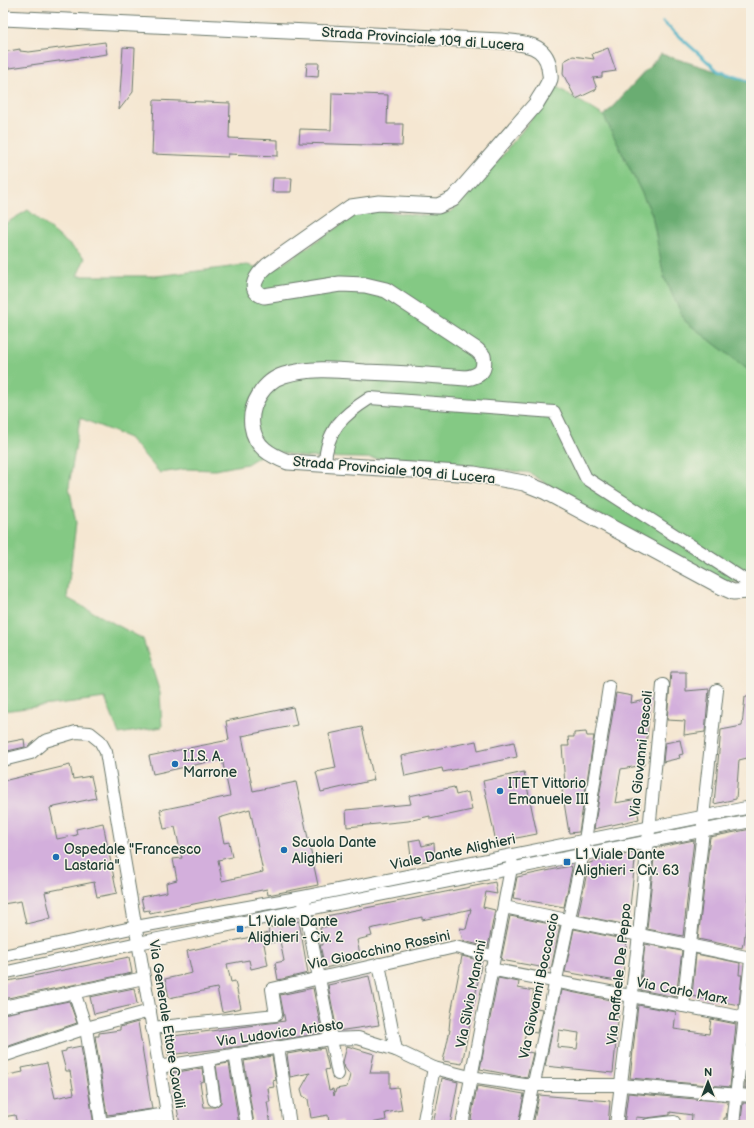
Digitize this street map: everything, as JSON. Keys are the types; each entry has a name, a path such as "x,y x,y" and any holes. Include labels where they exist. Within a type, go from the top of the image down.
{"main road":[{"name":"Strada Provinciale 109 di Lucera","path":"3,18 501,41 525,43 538,48 548,60 550,78 536,104 453,199 438,206 379,203 352,207 267,266 257,275 254,282 254,289 259,294 264,296 340,284 365,285 386,290 484,356 485,365 483,372 477,376 466,378 314,369 282,376 270,383 257,398 252,416 254,436 260,445 273,456 288,462 474,474 524,482 544,491 722,588 733,592 744,592 747,585"}],"street":[{"path":"325,464 325,456 332,431 349,412 370,398 554,412 586,478 747,585"},
{"name":"Via Giovanni Pascoli","path":"649,827 663,684"},
{"name":"Via Giovanni Boccaccio","path":"525,1125 586,840 609,688"},
{"path":"683,1006 717,690"},
{"name":"Via Generale Ettore Cavalli","path":"3,760 31,753 45,741 76,732 90,733 100,741 106,752 168,1119"},
{"name":"Viale Dante Alighieri","path":"3,956 136,927 303,897 751,807"},
{"name":"Viale Dante Alighieri","path":"3,973 138,943 511,869 583,853 751,821"},
{"name":"Via Raffaele De Peppo","path":"616,1125 639,935 649,827"},
{"name":"Via Silvio Mancini","path":"462,1125 490,969 504,907 513,854"},
{"path":"303,897 338,1074"},
{"path":"504,907 751,959 748,1018 736,1094 733,1125"},
{"name":"Via Gioacchino Rossini","path":"152,1028 276,1015 272,989 455,947 493,956"},
{"path":"379,964 396,1050"},
{"name":"Via Carlo Marx","path":"490,969 748,1018"},
{"path":"3,1007 144,978"},
{"path":"74,992 86,1028 101,1124 168,1119"},
{"path":"3,1056 86,1028 150,1011"},
{"name":"Via Ludovico Ariosto","path":"159,1066 330,1039 358,1038 396,1050 434,1068 470,1077 534,1086 621,1085 751,1096"},
{"path":"278,1047 290,1125"},
{"path":"235,1054 247,1125"},
{"path":"208,1059 214,1100"},
{"path":"423,1125 434,1068"},
{"path":"648,1125 674,1122 673,1125"}],"green space":[{"path":"661,54 751,82 751,372 685,321 664,277 652,214 604,116"},
{"path":"557,87 604,116 652,214 664,277 685,321 751,372 751,583 724,581 569,499 530,473 415,459 304,457 269,450 247,464 215,470 186,469 160,473 129,438 80,418 69,486 76,523 67,598 143,639 160,693 162,727 119,734 105,698 3,711 3,225 28,210 85,258 77,276 157,276 247,265 272,271 357,214 377,210 425,216 451,212 482,181"}],"building":[{"path":"105,42 107,54 3,69 3,52 20,49 20,51 29,52"},
{"path":"123,47 135,48 133,92 119,110"},
{"path":"608,48 616,71 602,73 602,77 593,78 597,89 576,99 563,74 564,61 573,56 594,59 592,54"},
{"path":"307,63 319,63 318,77 306,76"},
{"path":"332,93 388,95 387,124 403,124 402,146 299,143 300,129 331,130"},
{"path":"154,100 230,103 229,138 278,140 278,156 228,154 228,157 152,154"},
{"path":"273,178 292,178 291,192 272,192"},
{"path":"671,672 686,672 686,691 709,689 705,732 684,735 685,721 667,720"},
{"path":"616,693 632,696 631,703 651,699 644,765 621,769 615,803 638,799 641,809 637,810 639,819 594,829"},
{"path":"745,697 751,697 751,757 739,760 736,799 714,804 721,730 742,726"},
{"path":"293,707 297,725 242,736 253,791 296,782 318,885 268,895 267,889 150,913 149,910 144,911 141,897 167,892 166,883 177,880 173,859 182,858 175,827 164,829 160,810 230,796 222,759 153,774 149,756 229,740 226,721","holes":["250,809 263,872 222,881 218,860 232,857 229,842 224,843 219,818"]},
{"path":"362,727 374,780 321,792 316,772 336,768 329,734"},
{"path":"586,732 587,736 594,736 579,832 569,833 561,784 565,784 562,746 569,746 568,737 574,737 574,733"},
{"path":"24,739 25,747 3,752 3,743"},
{"path":"680,740 683,754 679,755 680,758 663,762 665,743"},
{"path":"476,741 478,750 514,742 517,757 443,772 442,768 405,776 401,756"},
{"name":"Ospedale \"Francesco Lastaria\"","path":"70,765 73,779 91,776 96,798 50,808 57,839 77,835 76,829 103,823 117,893 97,897 94,882 45,892 51,918 26,924 21,901 3,904 3,781"},
{"path":"524,772 537,834 496,842 483,781"},
{"path":"454,787 456,795 468,792 472,810 430,819 430,816 408,821 347,827 346,810 411,804 409,796"},
{"path":"751,829 751,877 744,944 743,943 742,948 698,939 710,837"},
{"path":"420,839 422,846 434,843 435,859 412,864 409,841"},
{"path":"694,840 683,936 647,929 655,848"},
{"path":"636,852 628,925 578,915 589,863"},
{"path":"570,866 572,868 564,907 513,898 517,877"},
{"path":"495,882 497,894 486,892 483,907 495,910 488,947 463,941 460,928 466,929 471,909 422,920 422,917 370,929 372,936 357,940 361,959 325,968 320,945 323,945 320,928 328,926 326,916"},
{"path":"510,916 560,926 551,969 501,960"},
{"path":"299,921 308,973 278,980 275,963 284,961 280,941 264,944 268,965 251,969 249,960 227,964 231,982 235,981 241,1008 222,1012 217,988 169,998 165,979 192,973 187,951 269,933 268,928"},
{"path":"574,929 627,940 622,982 565,972"},
{"path":"645,944 682,951 676,997 640,990"},
{"path":"696,954 740,963 739,975 742,975 739,1005 692,996"},
{"path":"462,956 482,961 462,1064 443,1061 450,1030 450,1019"},
{"path":"129,957 132,973 3,999 3,982"},
{"path":"369,976 379,1025 337,1031 328,985"},
{"path":"498,978 519,982 518,988 534,991 531,1007 542,1009 537,1033 526,1031 522,1051 533,1053 527,1078 480,1069"},
{"path":"134,988 137,1004 94,1014 90,997"},
{"path":"313,988 322,1033 236,1047 168,1055 166,1037 285,1021 280,995"},
{"path":"561,990 620,1002 613,1073 545,1066","holes":["559,1030 579,1033 577,1049 557,1047"]},
{"path":"69,1001 77,1023 3,1048 3,1014"},
{"path":"638,1005 676,1012 674,1029 709,1034 711,1019 736,1024 730,1087 630,1078"},
{"path":"138,1022 152,1109 107,1115 95,1036 99,1036 99,1033 120,1030 120,1027"},
{"path":"751,1029 751,1088 745,1088"},
{"path":"81,1046 94,1125 26,1125 25,1122 17,1124 15,1115 3,1117 3,1076 23,1072 22,1068 47,1063 55,1098 74,1094 70,1071 66,1071 61,1052 66,1051 66,1049"},
{"path":"347,1046 374,1054 370,1073 390,1073 390,1088 398,1087 402,1110 385,1113 386,1120 362,1125 342,1125 341,1121 329,1123 328,1115 311,1118 308,1099 303,1096 301,1089 310,1073 290,1077 287,1054 324,1048 329,1069 325,1070 329,1090 333,1089 334,1096 336,1089 347,1087 350,1075 343,1062"},
{"path":"272,1056 276,1080 273,1081 274,1087 268,1088 270,1102 267,1102 271,1125 254,1124 244,1061"},
{"path":"229,1063 239,1125 180,1125 171,1073 202,1068 204,1081 200,1082 204,1107 215,1107 221,1103 216,1065"},
{"path":"442,1078 458,1082 450,1125 433,1125"},
{"path":"477,1086 524,1094 518,1125 470,1125"},
{"path":"628,1093 728,1102 724,1125 691,1125 692,1115 670,1112 670,1115 647,1118 636,1117 636,1124 624,1125"},
{"path":"539,1095 610,1101 608,1125 533,1125"},
{"path":"743,1103 751,1103 751,1122 741,1120"}],"waterway":[{"path":"663,22 718,71 751,82"}],"place":[{"name":"I.I.S. A. Marrone","path":"175,764"},
{"name":"ITET Vittorio Emanuele III","path":"500,791"},
{"name":"Scuola Dante Alighieri","path":"284,850"},
{"name":"Ospedale \"Francesco Lastaria\"","path":"56,857"},
{"name":"L1 Viale Dante Alighieri - Civ. 63","path":"567,862"},
{"name":"L1 Viale Dante Alighieri - Civ. 2","path":"240,929"}]}
